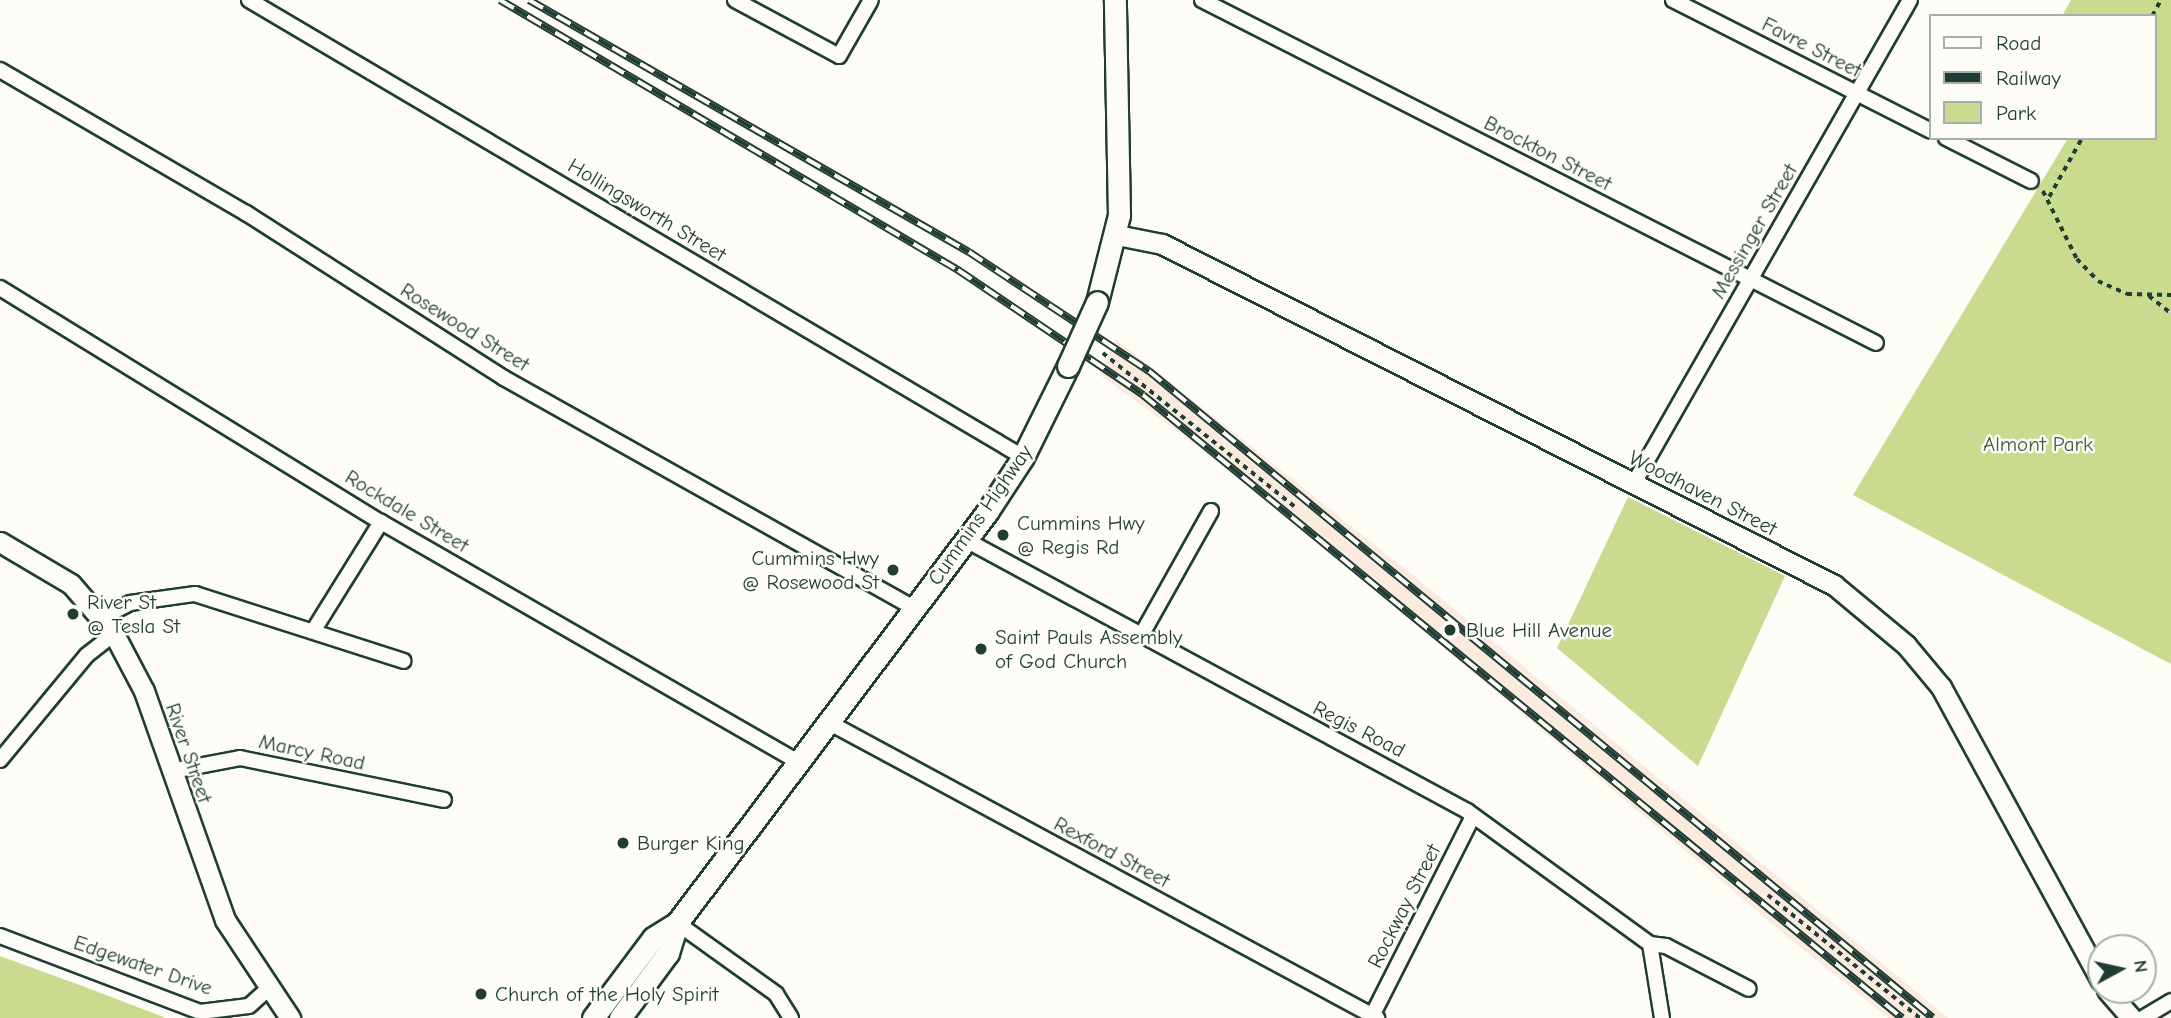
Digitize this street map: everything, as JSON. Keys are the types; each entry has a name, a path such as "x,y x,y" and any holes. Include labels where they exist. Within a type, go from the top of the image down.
{"main road":[{"name":"Cummins Highway","path":"620,1018 668,953 677,923 966,540 1023,457 1068,366 1097,302 1117,235 1115,0"},
{"name":"Cummins Highway","path":"593,1018 653,938 677,923"}],"street":[{"name":"Hollingsworth Street","path":"249,0 1023,457"},
{"path":"735,0 839,56 871,0"},
{"name":"Brockton Street","path":"1202,0 1876,343"},
{"name":"Favre Street","path":"1673,0 1930,130"},
{"name":"Messinger Street","path":"1634,483 1910,0"},
{"name":"Rosewood Street","path":"0,70 246,213 504,378 914,608"},
{"path":"1950,140 2031,181"},
{"name":"Woodhaven Street","path":"1117,235 1162,244 1833,585 1906,645 1969,730 2087,953"},
{"name":"Rockdale Street","path":"0,288 381,522 798,762"},
{"path":"1142,634 1211,511"},
{"path":"315,628 381,522"},
{"name":"Regis Road","path":"966,540 1474,816 1650,944 1666,946 1749,989"},
{"name":"River Street","path":"0,542 52,569 103,617 114,634 144,691 221,911 268,989 290,1018"},
{"path":"103,617 130,603 195,594 315,628 404,661"},
{"path":"0,760 87,655 114,634"},
{"name":"Rexford Street","path":"828,722 1375,1017"},
{"name":"Marcy Road","path":"172,771 240,758 444,800"},
{"name":"Rockway Street","path":"1375,1017 1474,816"},
{"path":"677,923 776,994 791,1018"},
{"name":"Edgewater Drive","path":"0,936 200,1012 248,1006 268,989"},
{"path":"1650,944 1662,1018"},
{"path":"2143,1018 2171,1001"},
{"path":"2118,1004 2131,1018"}],"path":[{"path":"2049,197 2081,140"},
{"path":"2031,181 2049,197 2077,259 2098,281 2147,295 2171,295"},
{"path":"2147,295 2171,313"},
{"path":"1103,353 1298,509"},
{"path":"1768,895 1920,1018"}],"shaded area":[{"name":"Blue Hill Avenue","path":"1116,339 1419,580 1948,1018 1888,1018 1788,937 1240,477 1100,375"}],"green space":[{"name":"Almont Park","path":"2071,0 2171,0 2171,664 1853,495 2067,140 2157,140 2157,14 2063,14"},
{"path":"1628,497 1785,576 1698,766 1557,648"},
{"path":"0,956 85,987 166,1018 0,1018"}],"railway":[{"path":"500,0 958,270 1143,395 1902,1018"},
{"path":"529,0 969,252 1149,371 1933,1018"}],"place":[{"name":"Cummins Hwy @ Regis Rd","path":"1003,535"},
{"name":"Cummins Hwy @ Rosewood St","path":"893,570"},
{"name":"River St @ Tesla St","path":"73,614"},
{"name":"Blue Hill Avenue","path":"1450,630"},
{"name":"Saint Pauls Assembly of God Church","path":"981,649"},
{"name":"Burger King","path":"623,843"},
{"name":"Church of the Holy Spirit","path":"481,994"}]}
